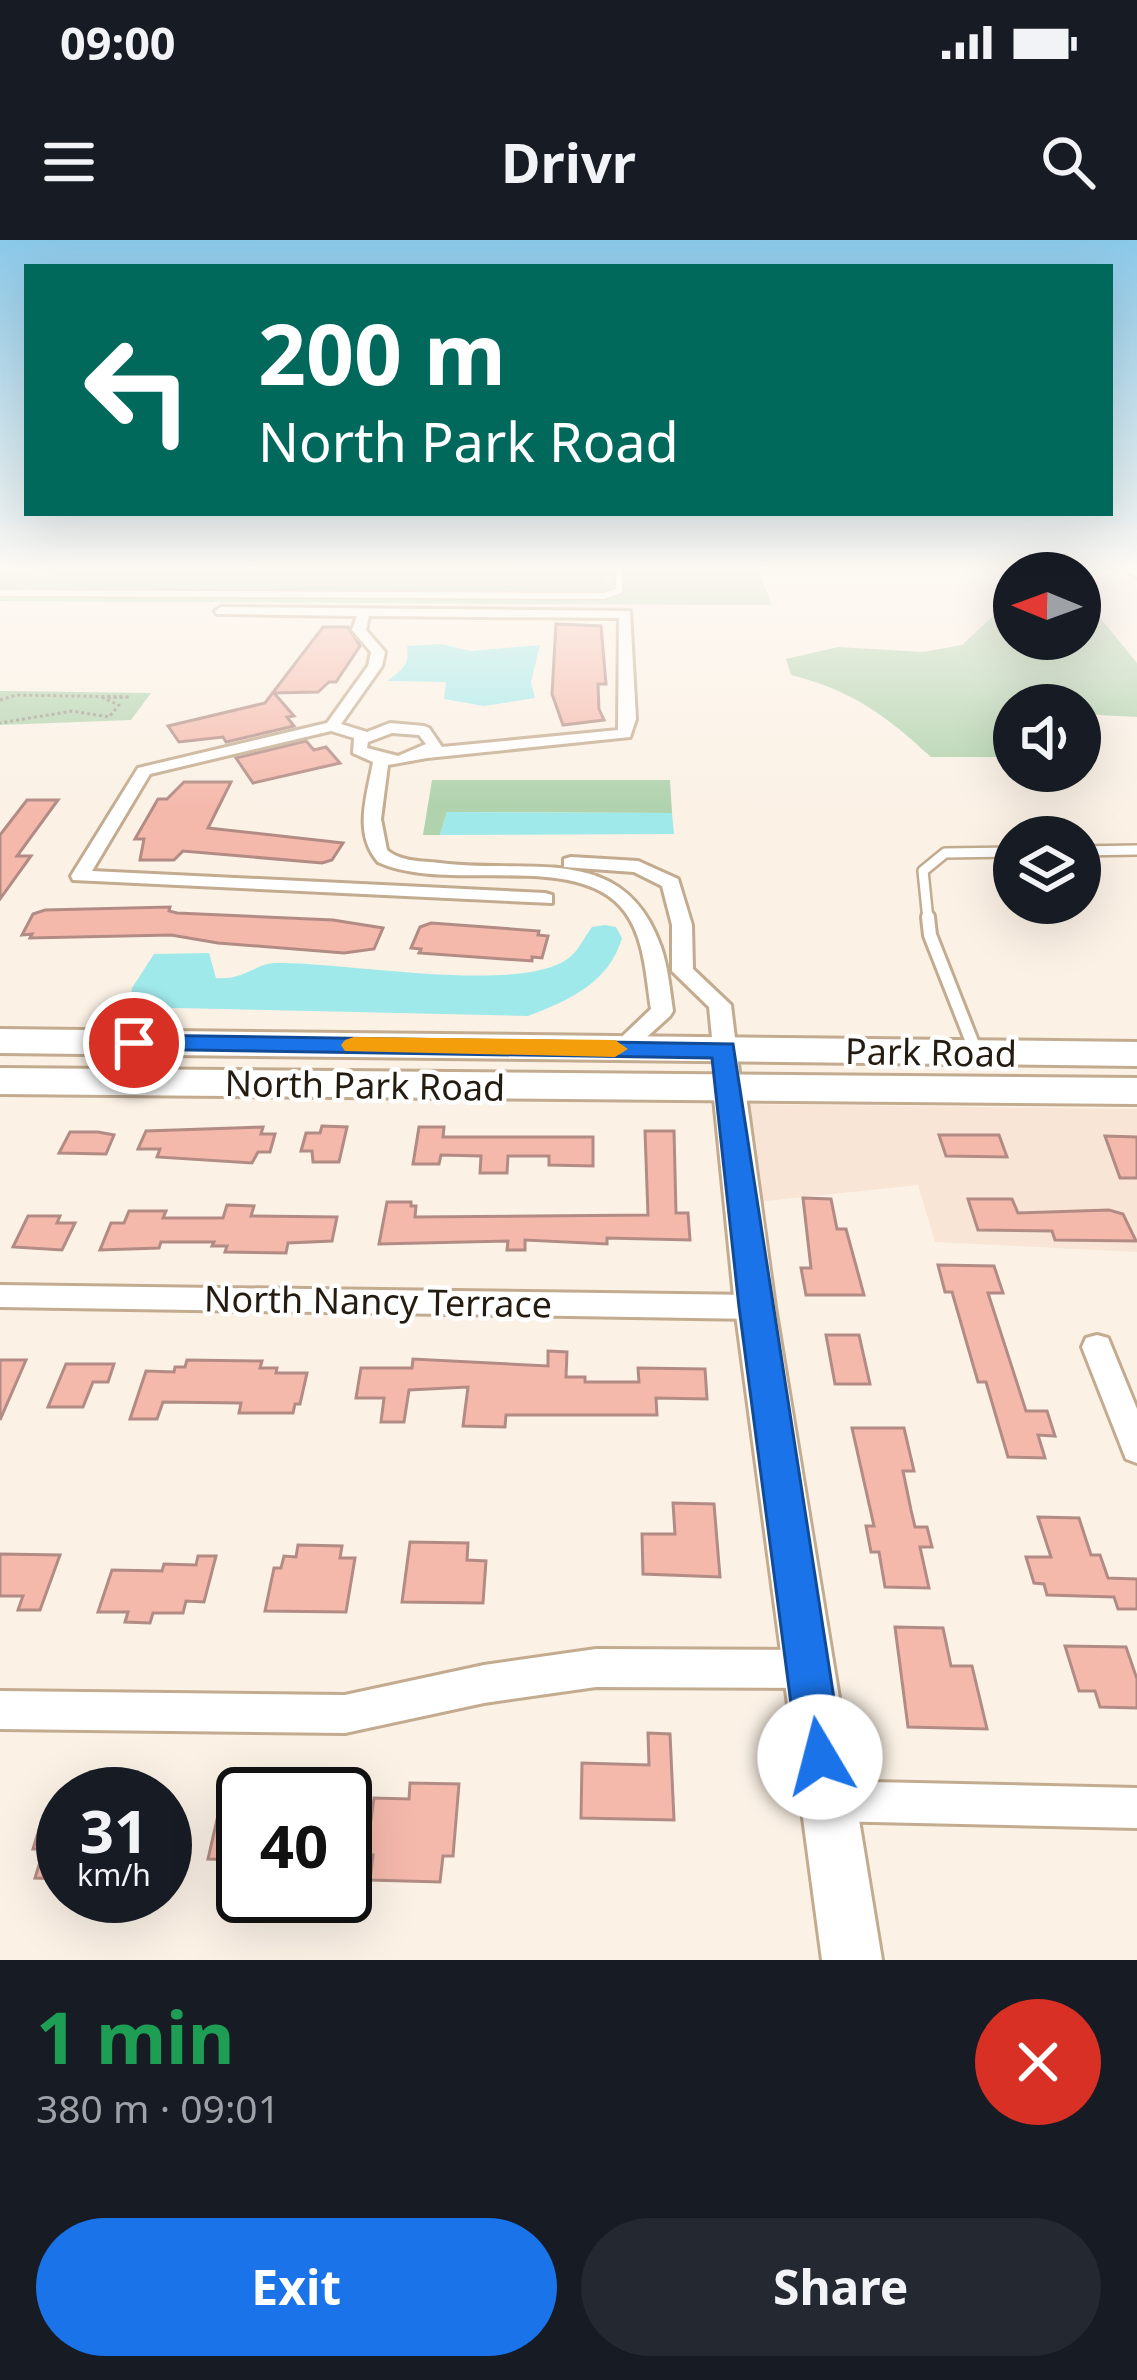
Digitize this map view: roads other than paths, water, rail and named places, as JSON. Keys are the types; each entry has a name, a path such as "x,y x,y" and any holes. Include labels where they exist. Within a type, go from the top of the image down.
{"main road":[{"name":"North Park Road","path":"0,1041 620,1049 727,1069"},
{"name":"Park Road","path":"727,1069 976,1052 1137,1054"},
{"name":"Park Road","path":"727,1069 1137,1091"},
{"name":"North Park Road","path":"0,1082 727,1069"}],"street":[{"path":"332,726 375,666 378,652 374,647"},
{"path":"365,736 359,750 381,760 625,734 625,647"},
{"path":"426,753 435,740 424,731 390,728 365,736 332,726 144,771 80,876 544,899"},
{"path":"381,760 372,830 375,848 385,860 428,869 638,867 671,884 683,971"},
{"path":"403,864 577,869 606,883 640,914 659,971 662,1011 620,1049"},
{"path":"421,893 428,869"},
{"path":"640,914 678,910"},
{"path":"659,971 683,971 720,1005 755,1307 851,1960"},
{"name":"North Nancy Terrace","path":"0,1295 755,1307"},
{"path":"1097,1346 1137,1449"},
{"path":"0,1710 345,1714 484,1684 596,1668 808,1669"},
{"path":"827,1801 1137,1808"}],"lane":[{"path":"1101,851 1137,850"},
{"path":"976,1052 930,935 923,871 945,853 993,852"}],"water":[{"path":"407,647 471,651 539,647 531,682 535,698 484,706 444,699 446,682 387,681 407,658"},
{"path":"447,812 672,813 674,834 440,835"},
{"path":"592,927 616,927 622,938 608,967 586,988 528,1016 130,1007 132,988 154,954 209,953 216,978 276,963 430,974 514,974 547,968 570,957"}]}
